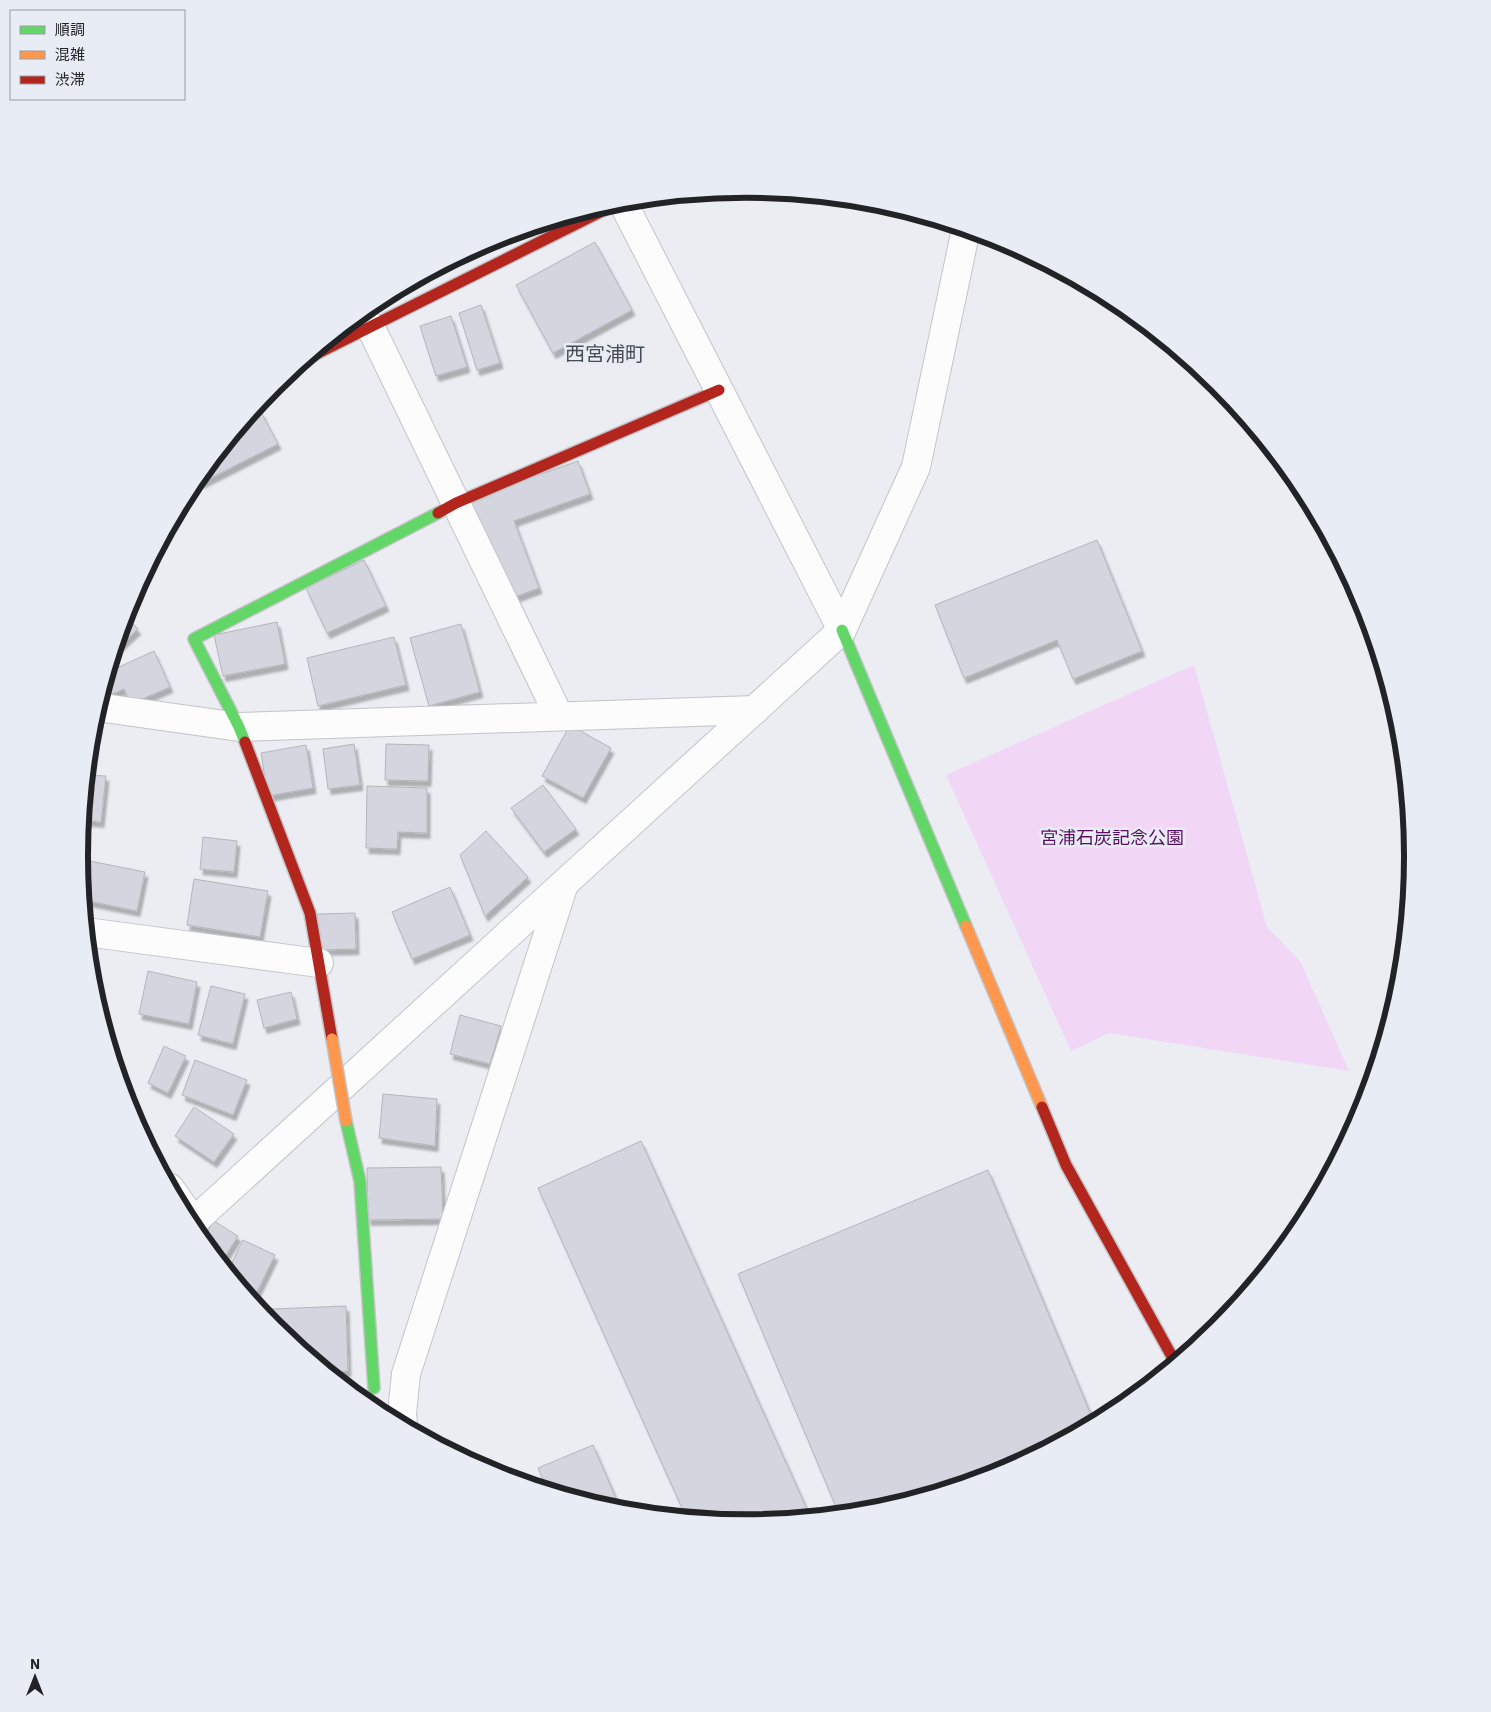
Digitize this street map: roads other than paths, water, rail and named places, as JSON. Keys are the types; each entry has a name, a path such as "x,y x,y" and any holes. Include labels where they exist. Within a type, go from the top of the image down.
{"street":[{"path":"625,210 842,630 1066,1166 1172,1357"},
{"path":"331,346 592,216"},
{"path":"196,1219 842,630 916,467 965,236"},
{"path":"370,326 559,716"},
{"path":"374,1388 360,1182 346,1121 310,913 239,727 194,639 456,504 719,390"},
{"path":"105,709 239,727 755,710"},
{"path":"402,1417 406,1374 564,885"},
{"path":"92,933 319,963"}],"district":[{"name":"西宮浦町","path":"605,354"}],"park label":[{"name":"宮浦石炭記念公園","path":"1112,838"}]}
